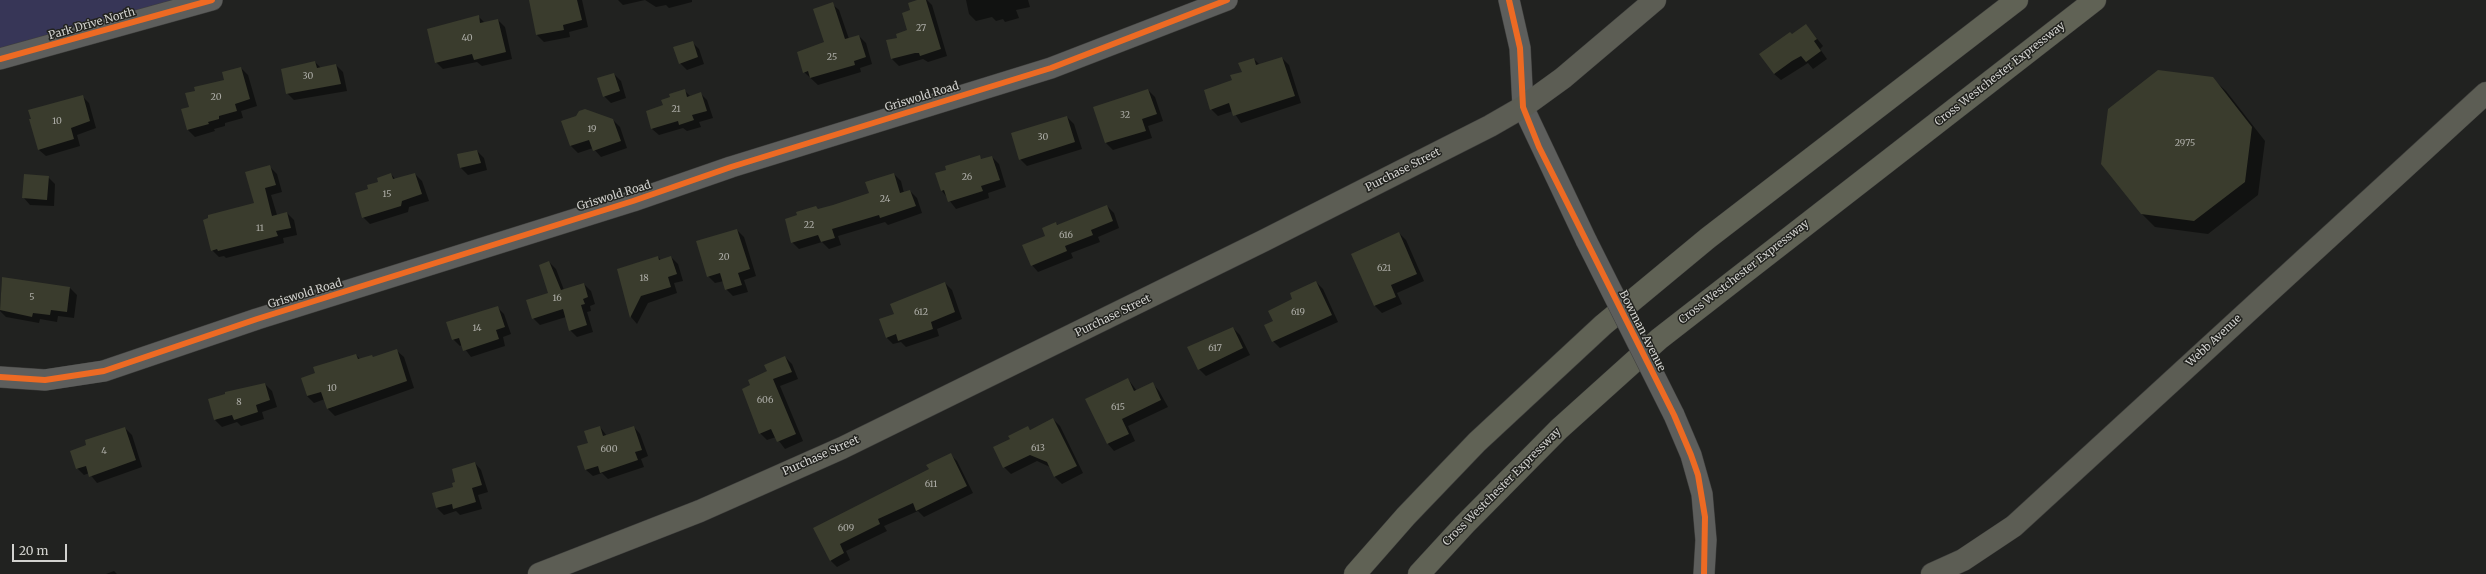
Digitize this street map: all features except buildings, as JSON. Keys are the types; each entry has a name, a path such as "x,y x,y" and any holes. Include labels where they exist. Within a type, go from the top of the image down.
{"highway":[{"path":"1355,574 1477,442 1603,325 1708,238 2017,0"},
{"name":"Cross Westchester Expressway","path":"1419,574 1465,524 1555,434 1659,339 2096,0"}],"main road":[{"name":"Purchase Street","path":"539,574 566,570 842,448 1263,241 1522,107 1563,78 1654,0"},
{"name":"Webb Avenue","path":"1932,574 1964,560 2014,526 2486,93"}],"street":[{"name":"Park Drive North","path":"0,59 212,0"},
{"name":"Griswold Road","path":"0,377 45,380 104,371 257,318 633,201 731,167 1051,68 1227,0"},
{"path":"1508,0 1520,48 1522,107"},
{"name":"Bowman Avenue","path":"1522,107 1586,240 1674,415 1692,455 1702,494 1706,540 1704,574"}],"shaded area":[{"path":"0,0 221,0 0,52"}],"cycle path":[{"path":"0,59 212,0"},
{"path":"0,377 45,380 104,371 257,319 633,201 731,167 1051,68 1227,0"},
{"path":"1509,0 1520,48 1523,107 1539,147 1674,415 1698,475 1705,517 1704,574"}]}
